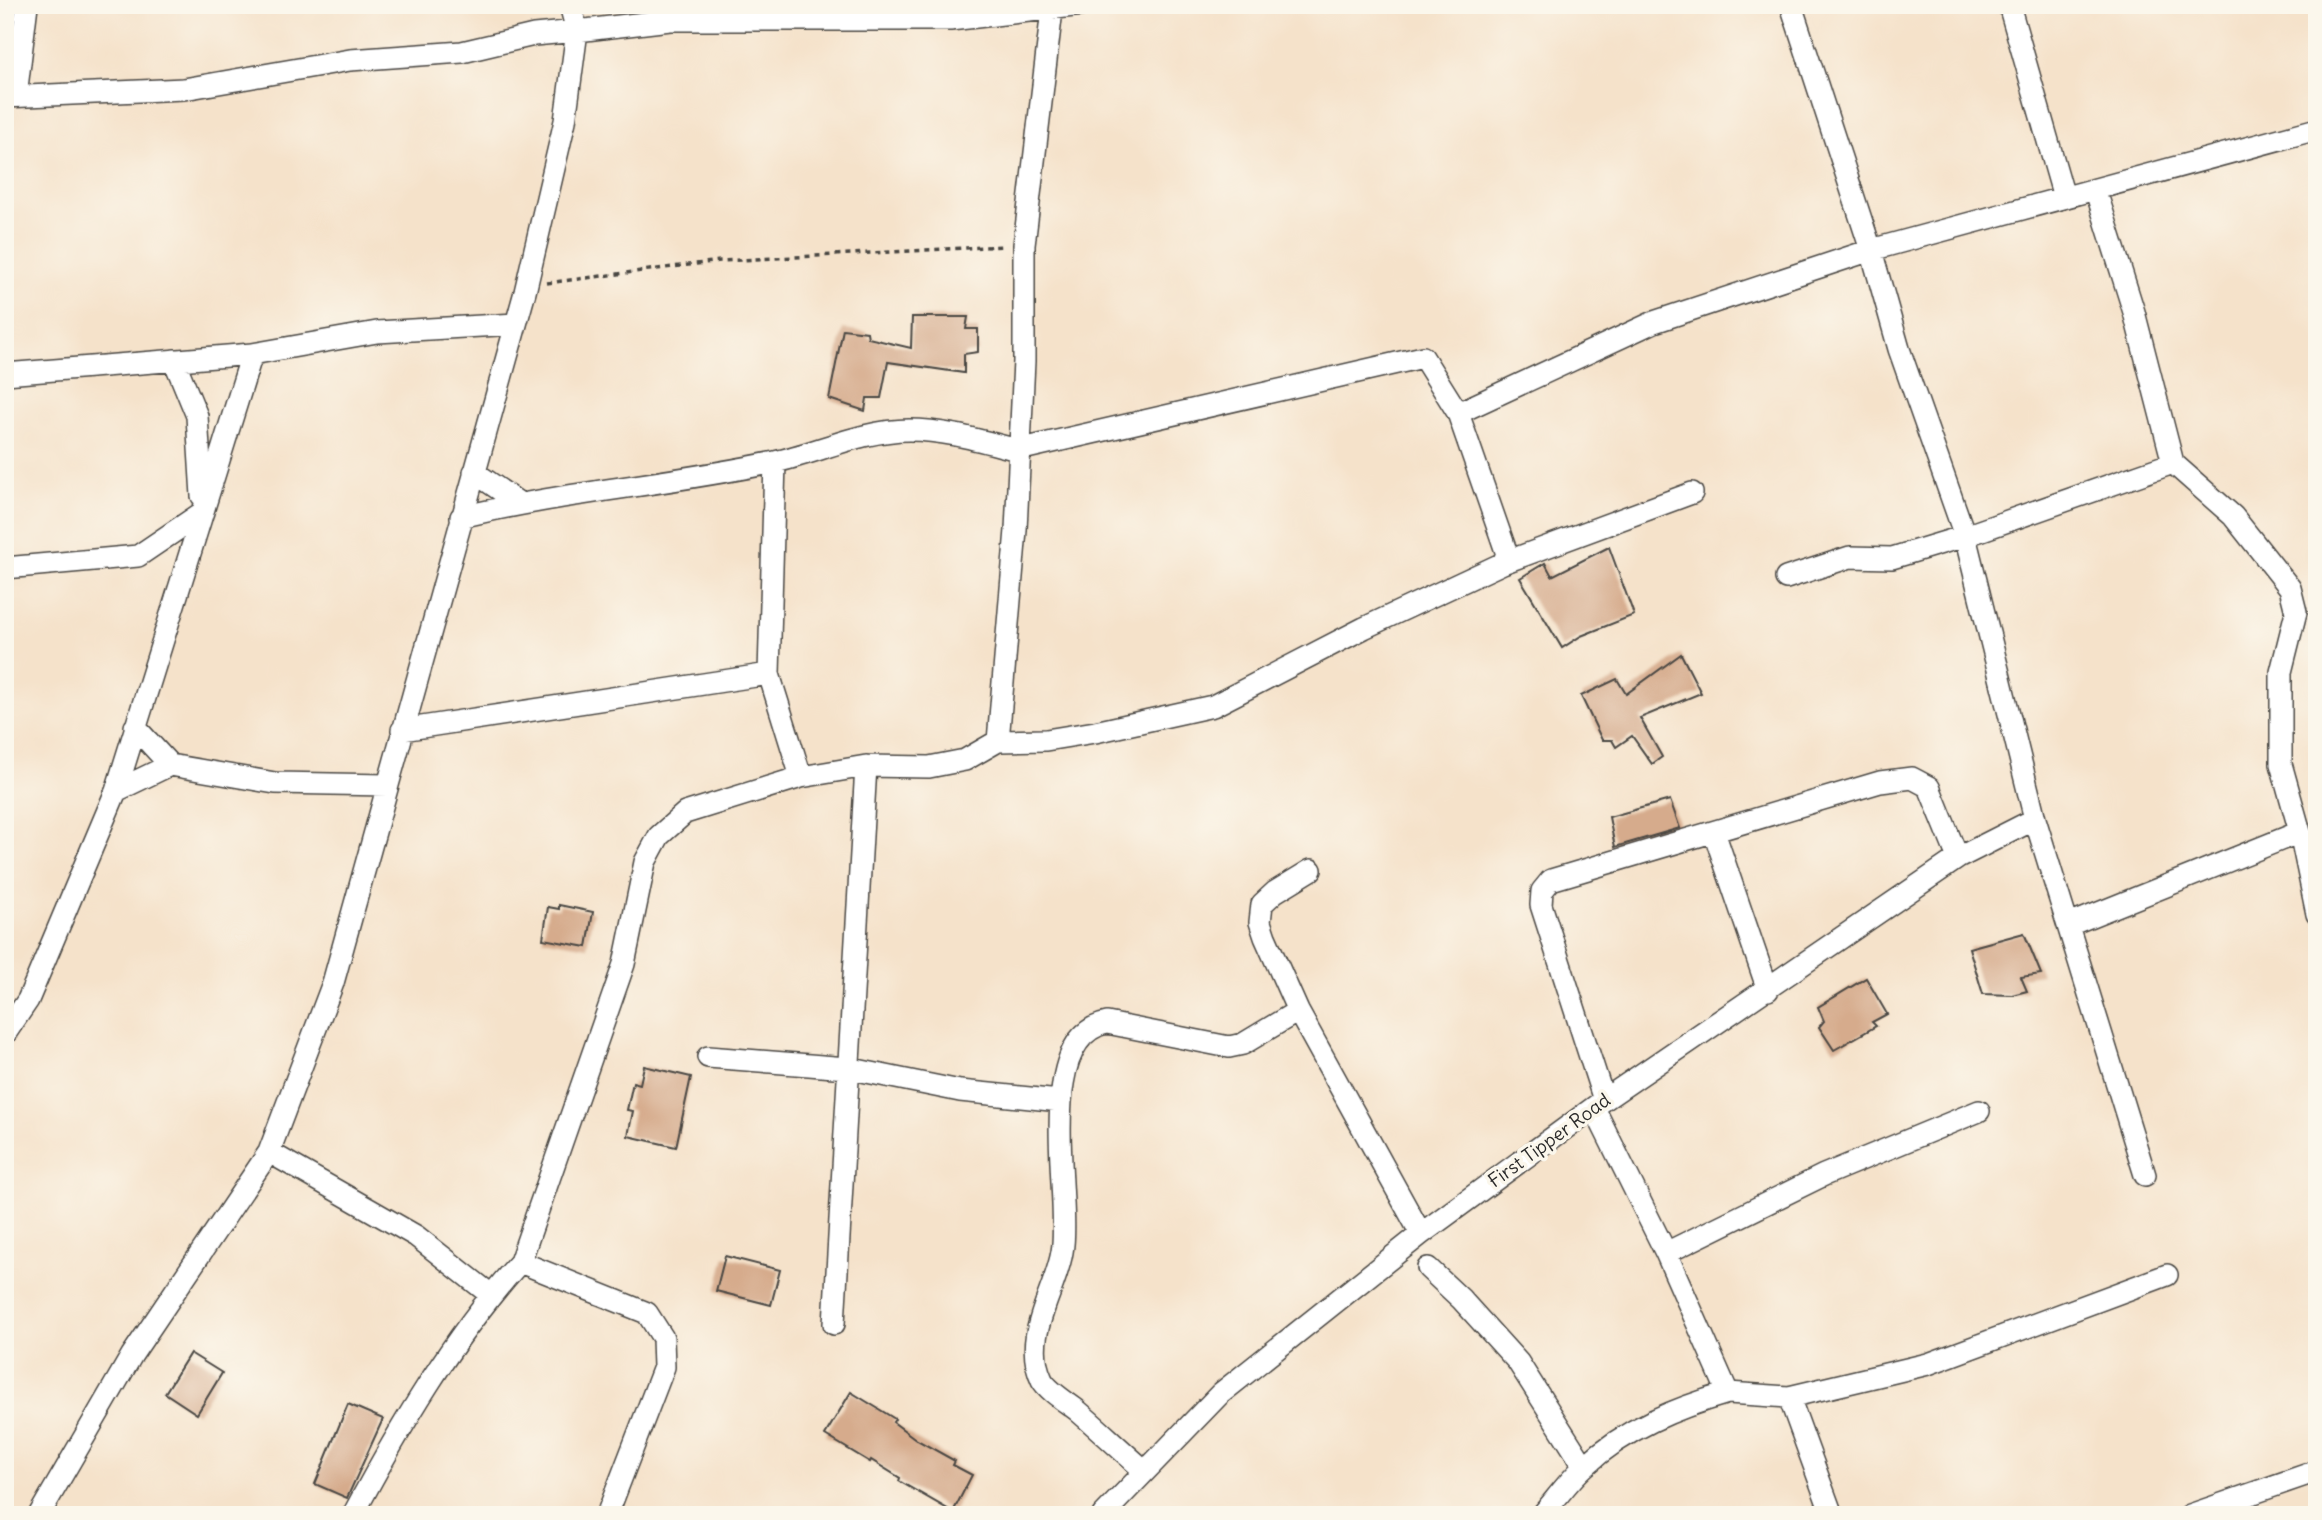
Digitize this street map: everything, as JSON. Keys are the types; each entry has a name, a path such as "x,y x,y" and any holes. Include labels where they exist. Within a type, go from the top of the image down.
{"street":[{"path":"27,5 11,96 184,89 350,60 462,52 534,35 670,20 950,20 1083,5"},
{"path":"39,1515 132,1355 269,1152 337,972 461,517 526,292 565,121 577,31 569,5"},
{"path":"1791,5 1871,250 1899,349 1965,536 2035,819 2145,1175"},
{"path":"2008,5 2064,197"},
{"path":"998,741 1016,530 1024,361 1024,245 1052,10"},
{"path":"1458,413 1654,322 1871,250 2317,129"},
{"path":"2096,191 2134,312 2173,463 2233,516 2290,588 2296,612 2281,672 2281,764 2313,882 2317,914"},
{"path":"5,374 251,354 377,332 516,324"},
{"path":"5,1034 28,1000 116,791 251,354"},
{"path":"461,517 520,503 775,462 852,439 907,429 951,433 1018,450 1423,357 1458,413 1507,554 1503,563"},
{"path":"174,360 197,416 203,512"},
{"path":"775,462 769,674 801,777"},
{"path":"1786,578 1850,557 1892,558 1965,536 2173,463"},
{"path":"474,472 520,503"},
{"path":"352,1515 387,1451 491,1295 520,1262 624,964 645,862 659,836 685,813 801,777 866,766 929,766 965,760 998,741 1046,740 1213,706 1364,628 1503,563 1692,493"},
{"path":"5,568 138,556 203,512"},
{"path":"402,730 769,674"},
{"path":"135,727 170,765"},
{"path":"116,791 170,765 275,783 387,785"},
{"path":"834,1324 858,888 863,857 866,766"},
{"path":"1728,1393 1599,1104 1541,905 1542,891 1551,880 1880,782 1912,778 1929,787 1958,858"},
{"name":"First Tipper Road","path":"1103,1515 1220,1394 1421,1234 1599,1104 1958,858 2035,819"},
{"path":"1714,832 1768,990"},
{"path":"2069,925 2300,832"},
{"path":"1311,870 1275,892 1262,904 1260,922 1298,1012 1421,1234"},
{"path":"1145,1471 1043,1382 1036,1357 1035,1335 1062,1251 1060,1101 1075,1043 1094,1026 1107,1023 1229,1047 1244,1044 1298,1012"},
{"path":"708,1057 847,1068 960,1091 1060,1101"},
{"path":"1666,1253 1824,1174 1979,1111"},
{"path":"269,1152 416,1236 491,1295"},
{"path":"520,1262 647,1312 663,1338 664,1367 607,1515"},
{"path":"1428,1268 1461,1299 1518,1362 1584,1466"},
{"path":"1542,1515 1584,1466 1617,1441 1652,1420 1684,1406 1728,1393 1789,1397 1928,1364 2167,1275"},
{"path":"1789,1397 1832,1515"},
{"path":"2196,1513 2317,1471"}],"path":[{"path":"526,292 548,282 720,261 1024,245"}],"building":[{"path":"912,317 968,317 966,329 978,329 978,352 964,354 964,373 888,362 881,398 867,398 865,411 829,399 843,329 867,332 868,338 911,348"},
{"path":"1609,547 1634,615 1581,636 1562,648 1520,578 1545,563 1552,576"},
{"path":"1681,654 1701,693 1640,718 1662,757 1652,764 1632,736 1616,747 1612,740 1602,740 1581,696 1617,679 1626,694"},
{"path":"1670,800 1680,828 1615,847 1609,817"},
{"path":"559,905 593,912 587,947 543,939 548,907 559,909"},
{"path":"2024,933 2041,974 2021,977 2027,991 2012,995 1983,994 1969,948"},
{"path":"1866,978 1887,1014 1872,1022 1876,1026 1834,1050 1819,1027 1824,1021 1818,1007"},
{"path":"644,1066 691,1077 676,1147 628,1136 633,1111 627,1110 633,1082 640,1084"},
{"path":"725,1256 780,1270 771,1305 716,1291"},
{"path":"190,1353 222,1373 197,1414 165,1393"},
{"path":"851,1392 895,1419 893,1422 917,1440 955,1461 953,1465 972,1475 953,1512 899,1481 900,1478 871,1460 870,1462 825,1435"},
{"path":"348,1404 383,1419 347,1498 315,1484"}]}
